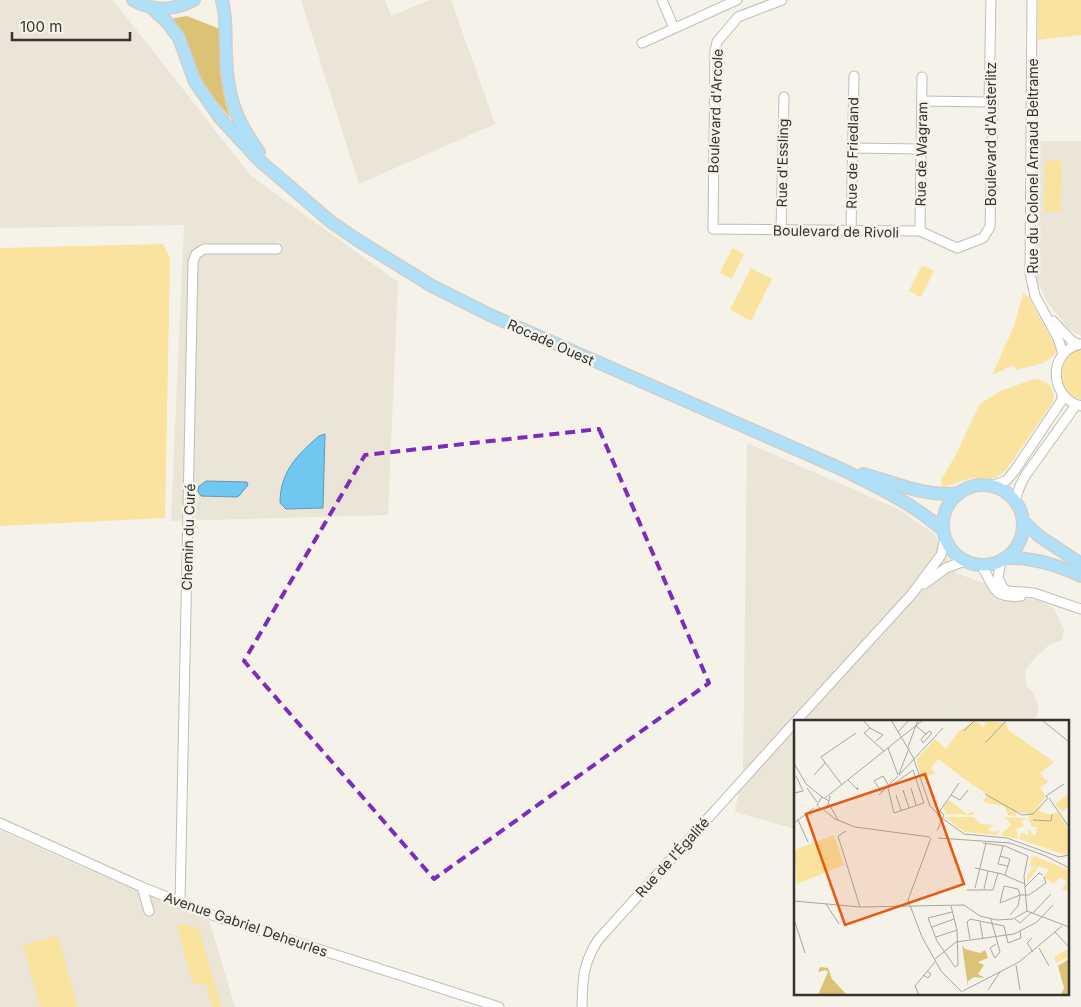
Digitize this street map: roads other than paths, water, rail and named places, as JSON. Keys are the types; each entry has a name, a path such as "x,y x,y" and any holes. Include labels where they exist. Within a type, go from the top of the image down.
{"main road":[{"path":"133,0 153,9 168,10 194,0"},
{"name":"Rocade Ouest","path":"222,0 225,12 226,56 230,97 241,125 282,180"},
{"name":"Rocade Ouest","path":"153,9 174,30 179,38 195,82 220,118 259,160 332,222 352,236 432,286 490,315 839,468 905,501 944,534"},
{"name":"Rocade Ouest","path":"839,468 926,493 948,494 959,492"},
{"path":"1003,559 1014,551 1022,532 1023,521 1015,501 1009,494 992,486 978,485 959,492 946,509 943,519 944,534 953,552 965,561 981,565 1003,559 1021,557 1041,561 1081,576"},
{"path":"1023,521 1039,536 1081,564"}],"street":[{"path":"662,0 674,28"},
{"path":"642,43 737,0"},
{"name":"Boulevard d'Arcole","path":"713,229 715,51 717,42 738,17 782,0"},
{"name":"Boulevard d'Austerlitz","path":"956,248 983,238 990,228 993,102 989,102 991,0"},
{"name":"Rue du Colonel Arnaud Beltrame","path":"1032,0 1030,273 1035,296 1062,347 1063,354"},
{"name":"Rue de Friedland","path":"851,231 854,76"},
{"name":"Rue de Wagram","path":"920,231 922,77"},
{"name":"Rue d'Essling","path":"781,230 784,96"},
{"path":"922,101 989,102"},
{"path":"852,148 921,149"},
{"name":"Boulevard de Rivoli","path":"713,229 920,231 956,248"},
{"name":"Chemin du Curé","path":"180,902 193,262 196,254 204,249 277,249"},
{"path":"992,486 1007,480 1062,400 1062,394 1056,381 1055,372 1057,364 1063,354 1079,344 1065,334 1043,309"},
{"path":"1015,501 1016,494 1025,476 1079,406 1062,394"},
{"path":"912,594 941,555 944,534"},
{"path":"1003,559 998,578 1003,588 1008,591 1034,593 1081,609"},
{"path":"912,594 946,568 965,561"},
{"path":"981,565 995,590 1000,595 1008,598 1044,596"},
{"name":"Rue de l'Égalité","path":"796,720 912,594"},
{"name":"Rue de l'Égalité","path":"582,1007 582,978 589,954 598,940 794,722"},
{"name":"Avenue Gabriel Deheurles","path":"0,823 142,887 215,916 498,1007"},
{"path":"142,887 149,911"}],"water":[{"path":"325,434 323,508 286,509 280,503 281,492 283,482 291,465 319,436"},
{"path":"206,481 247,482 248,485 236,497 201,496 198,492 198,487"}]}
